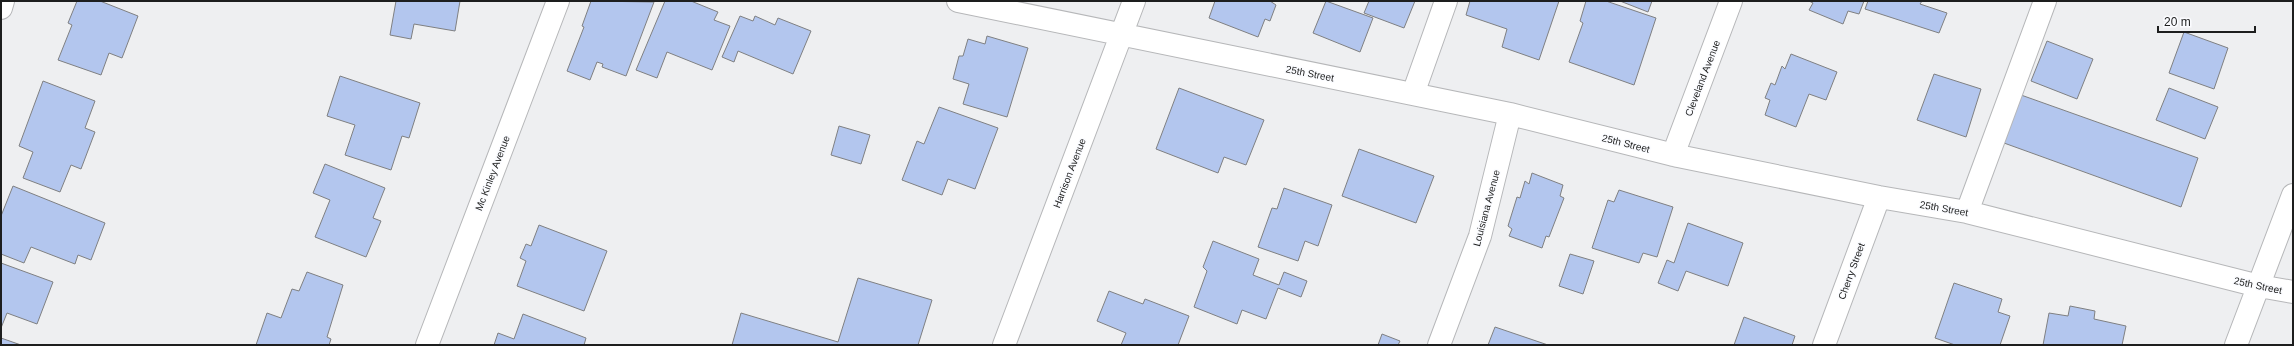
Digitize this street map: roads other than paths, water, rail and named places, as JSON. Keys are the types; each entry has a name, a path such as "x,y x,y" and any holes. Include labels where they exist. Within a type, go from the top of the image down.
{"street":[{"path":"1,8 4,1"},
{"name":"Mc Kinley Avenue","path":"427,345 558,1"},
{"name":"25th Street","path":"958,1 1510,114 1673,154 1879,197 1967,212 2259,286 2293,292"},
{"name":"Harrison Avenue","path":"1004,345 1134,1"},
{"path":"1413,94 1446,1"},
{"name":"Cleveland Avenue","path":"1673,154 1731,1"},
{"path":"1967,212 2045,1"},
{"name":"Louisiana Avenue","path":"1439,345 1480,236 1510,114"},
{"path":"2236,345 2293,195"},
{"name":"Cherry Street","path":"1824,345 1879,197"}]}
